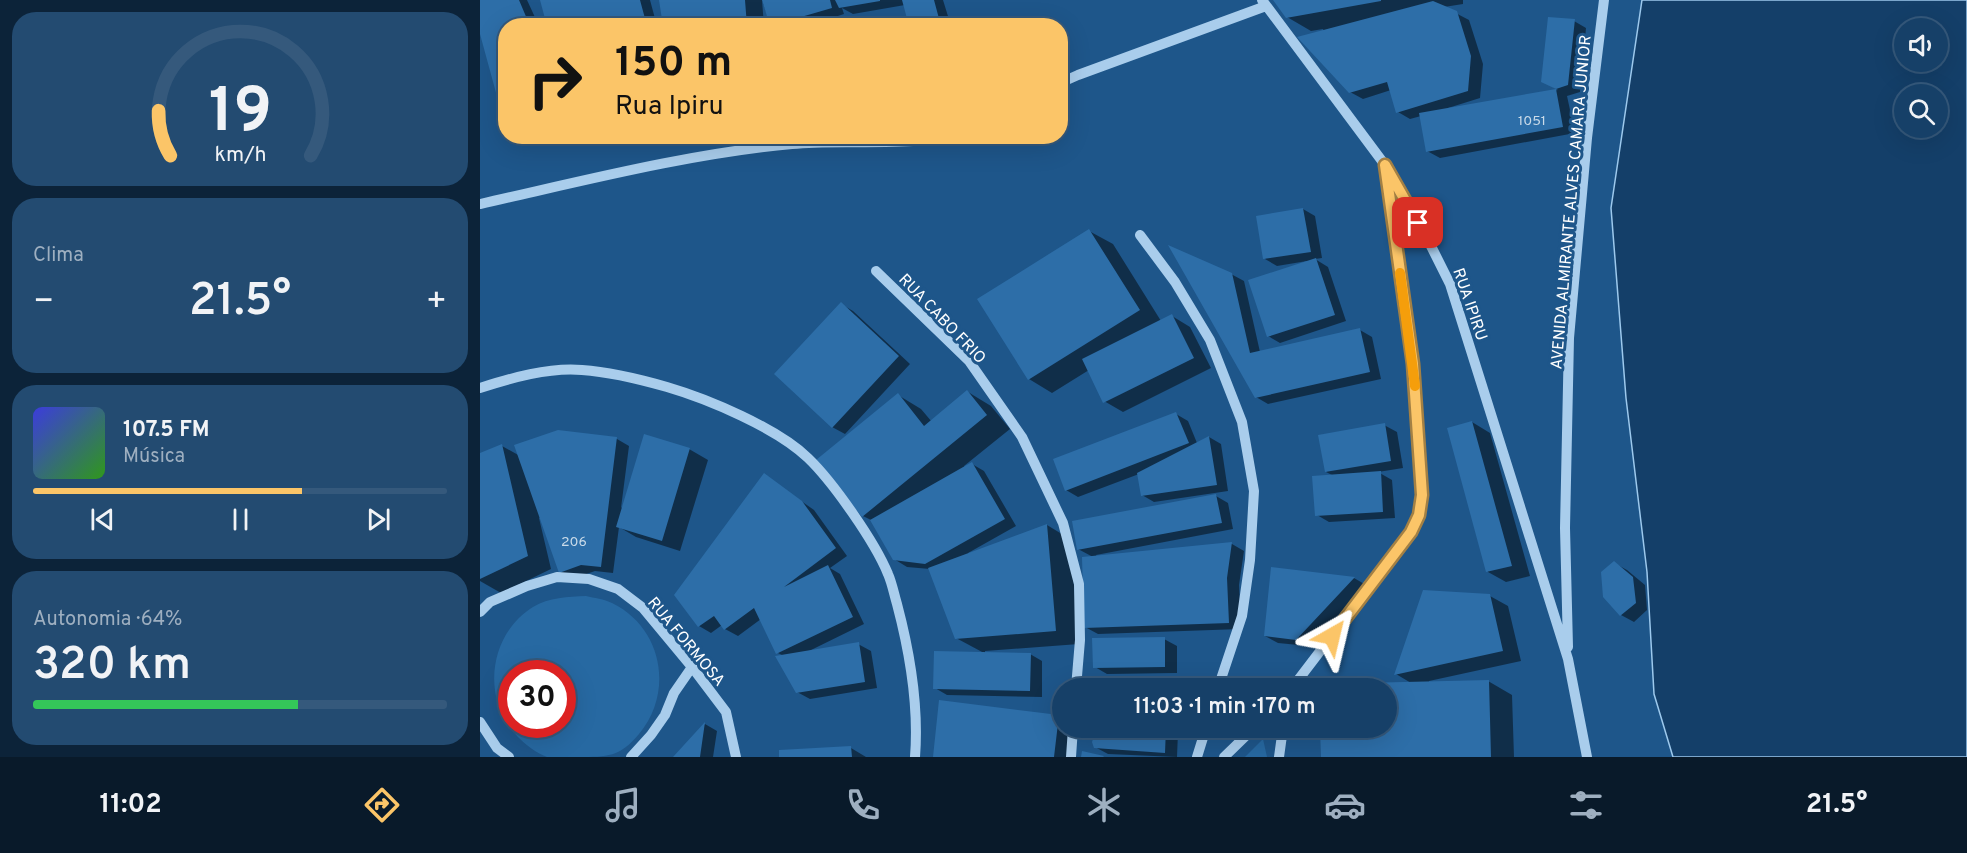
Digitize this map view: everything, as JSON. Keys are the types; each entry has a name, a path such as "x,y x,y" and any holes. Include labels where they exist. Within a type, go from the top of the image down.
{"street":[{"name":"AVENIDA ALMIRANTE ALVES CAMARA JUNIOR","path":"1568,659 1565,528 1569,338 1587,138 1604,0"},
{"name":"RUA IPIRU","path":"1264,3 1385,165 1450,284 1568,659"},
{"path":"1068,79 1264,3"},
{"path":"480,204 689,158 794,144"},
{"path":"1300,678 1411,532 1419,515 1422,495 1413,364 1385,165"},
{"path":"1140,235 1175,282 1210,340 1242,422 1254,491 1250,560 1242,616 1221,678"},
{"name":"RUA CABO FRIO","path":"876,271 969,361 1022,437 1062,523 1079,584 1080,640 1077,678"},
{"path":"480,388 542,372 581,369 631,377 697,396 769,431 808,458 863,531 888,574 906,640 917,731 915,757"},
{"name":"RUA FORMOSA","path":"480,612 490,603 527,586 557,577 589,579 618,589 643,608 726,712 736,757"},
{"path":"1568,659 1587,757"},
{"path":"631,757 665,715 674,693 692,667"},
{"path":"480,722 497,748 509,757"},
{"path":"1071,757 1072,738"},
{"path":"1198,753 1203,738"},
{"path":"1224,757 1244,738"},
{"path":"1279,757 1282,738"}],"shaded area":[{"path":"1642,0 1967,0 1967,757 1673,757 1654,694 1647,572 1626,398 1611,208"},
{"path":"586,596 612,603 629,614 643,628 652,644 658,662 657,699 650,717 639,734 626,747 612,754 598,757 547,757 519,738 576,738 576,660 498,660 498,705 495,669 506,634 518,619 533,607 559,598"},
{"path":"1263,739 1267,757 1245,757"}],"building":[{"path":"480,0 519,0 527,18 498,18 498,100 480,34"},
{"path":"540,0 640,0 645,18 545,18"},
{"path":"659,0 745,0 746,18 662,18"},
{"path":"762,0 830,0 832,8 798,18 768,18"},
{"path":"835,0 880,0 880,1 839,8"},
{"path":"902,0 934,0 939,18 907,18"},
{"path":"1273,0 1381,0 1381,1 1286,18"},
{"path":"1433,1 1457,11 1471,56 1468,91 1396,113 1387,82 1349,93 1297,37"},
{"path":"1548,17 1575,19 1568,85 1556,89 1541,82"},
{"path":"1556,89 1563,127 1426,152 1419,113"},
{"path":"1303,208 1311,252 1263,259 1256,216"},
{"path":"1089,229 1140,310 1028,380 977,299"},
{"path":"1168,245 1232,273 1250,353 1360,328 1370,372 1255,398"},
{"path":"1316,258 1335,315 1267,337 1248,280"},
{"path":"841,302 899,356 832,428 774,374"},
{"path":"1172,314 1194,358 1103,403 1082,359"},
{"path":"967,390 987,415 862,517 816,460 898,393 924,426"},
{"path":"1176,412 1189,443 1065,491 1053,459"},
{"path":"1472,421 1512,566 1486,572 1447,428"},
{"path":"1385,423 1391,461 1325,472 1318,435"},
{"path":"558,430 617,437 601,567 581,565 559,573 514,445"},
{"path":"644,434 690,448 662,541 616,527"},
{"path":"1209,436 1217,485 1141,496 1137,473"},
{"path":"502,444 528,556 480,579 480,453"},
{"path":"972,462 1005,519 925,564 893,560 870,520"},
{"path":"1381,471 1383,512 1315,516 1312,476"},
{"path":"764,473 802,501 836,548 784,587 828,565 853,617 776,654 754,608 724,630 714,616 698,627 674,595"},
{"path":"1216,494 1222,523 1077,550 1072,521"},
{"path":"1047,524 1056,631 955,639 928,568"},
{"path":"1232,542 1227,578 1229,623 1084,628 1082,557"},
{"path":"1614,561 1633,577 1636,603 1620,616 1603,597 1601,572"},
{"path":"1271,567 1355,577 1296,640 1264,636"},
{"path":"1423,590 1490,594 1503,651 1394,675"},
{"path":"1165,637 1165,667 1093,668 1092,638"},
{"path":"859,642 865,682 796,693 775,656"},
{"path":"934,651 1031,653 1030,691 933,689"},
{"path":"1489,680 1491,757 1321,757 1320,738 1397,738 1397,682"},
{"path":"939,700 1052,714 1052,738 1056,738 1054,757 933,757"},
{"path":"705,722 700,757 673,757"},
{"path":"1093,738 1166,738 1165,753 1094,748"},
{"path":"851,746 852,757 779,757 779,750"},
{"path":"1082,751 1104,756 1081,757"}],"slow traffic":[{"path":"1400,273 1415,386"}],"route":[{"path":"1332,636 1411,532 1419,515 1422,495 1413,364 1385,165 1418,223"}]}
